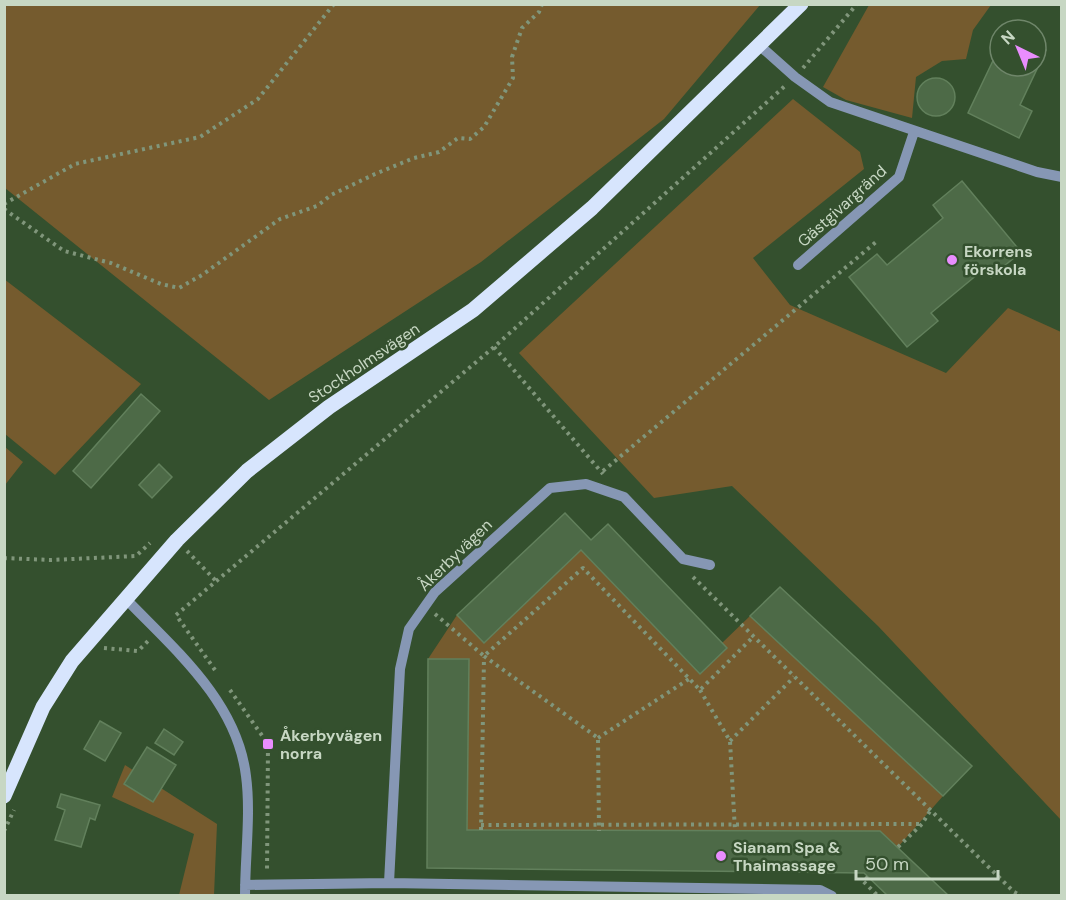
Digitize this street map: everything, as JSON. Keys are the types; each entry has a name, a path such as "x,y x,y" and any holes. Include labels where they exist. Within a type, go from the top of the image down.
{"main road":[{"name":"Stockholmsvägen","path":"11,797 43,707 72,662 177,540 246,471 329,407 473,310 592,208 801,4"}],"street":[{"path":"759,45 795,77 830,102 1037,172 1062,177"},
{"name":"Gästgivargränd","path":"798,266 899,177 914,132"},
{"name":"Åkerbyvägen","path":"389,883 400,669 409,628 435,592 550,488 586,484 624,497 683,559"},
{"path":"683,559 710,565"},
{"path":"125,598 158,630 207,685 239,741 247,777 245,890 389,883 820,890 832,896"}],"path":[{"path":"4,204 75,164 200,137 258,99 334,4"},
{"path":"4,209 64,251 111,263 161,284 179,288 202,275 280,219 317,206 331,195 375,174 414,158 439,152 458,138 470,139 484,127 513,78 512,57 522,28 539,12 542,4"},
{"path":"193,600 494,346 795,77 857,4"},
{"path":"603,471 876,242"},
{"path":"494,346 603,471 602,489"},
{"path":"4,558 51,560 136,556 163,531 177,540 216,580"},
{"path":"683,559 692,575 753,637 1014,892 1022,896"},
{"path":"481,830 484,656 583,568 700,690 730,741 735,831"},
{"path":"425,605 484,656 598,738"},
{"path":"96,647 138,651 176,615"},
{"path":"700,690 753,637"},
{"path":"730,741 794,677"},
{"path":"598,738 689,679"},
{"path":"598,738 599,831"},
{"path":"4,831 11,797"},
{"path":"898,847 922,824 930,811"},
{"path":"481,825 922,824"},
{"path":"868,877 863,881 878,896"}],"shaded area":[{"path":"4,5 760,5 664,119 481,262 269,400 5,188"},
{"path":"869,5 991,5 973,30 966,59 942,61 916,77 912,118 846,100 823,87"},
{"path":"793,99 860,152 864,169 753,258 790,305 946,373 1008,308 1061,332 1061,820 878,626 732,486 654,498 519,353"},
{"path":"4,279 141,384 55,475 5,434"},
{"path":"5,447 23,462 5,485"},
{"path":"581,550 700,674 727,648 722,643 750,616 943,796 898,847 880,831 467,830 469,659 428,659 457,615 484,643"},
{"path":"125,765 217,824 214,895 179,895 194,834 112,797"}],"building":[{"path":"988,71 988,78 1033,78 1020,105 1032,111 1019,138 968,113"},
{"path":"936,78 949,84 955,97 949,110 936,116 923,110 917,97 923,84"},
{"name":"Ekorrens förskola","path":"962,181 1021,252 991,277 984,269 931,313 938,321 907,347 849,277 877,254 887,265 943,218 933,205"},
{"path":"141,394 160,411 91,488 73,471"},
{"path":"159,464 172,477 152,498 139,485"},
{"path":"565,513 591,540 608,524 727,648 700,674 581,550 484,643 457,615"},
{"path":"780,587 972,766 943,796 750,616"},
{"path":"428,659 469,659 467,830 880,831 949,896 888,896 864,873 427,868"},
{"path":"100,721 121,733 105,761 84,749"},
{"path":"164,729 183,742 174,755 155,743"},
{"path":"147,747 176,765 153,802 124,784"},
{"path":"61,794 100,805 95,820 90,818 81,847 55,840 65,810 57,807"}],"place":[{"name":"Ekorrens förskola","path":"952,260"},
{"name":"Åkerbyvägen norra","path":"268,744"},
{"name":"Sianam Spa & Thaimassage","path":"721,856"}]}
